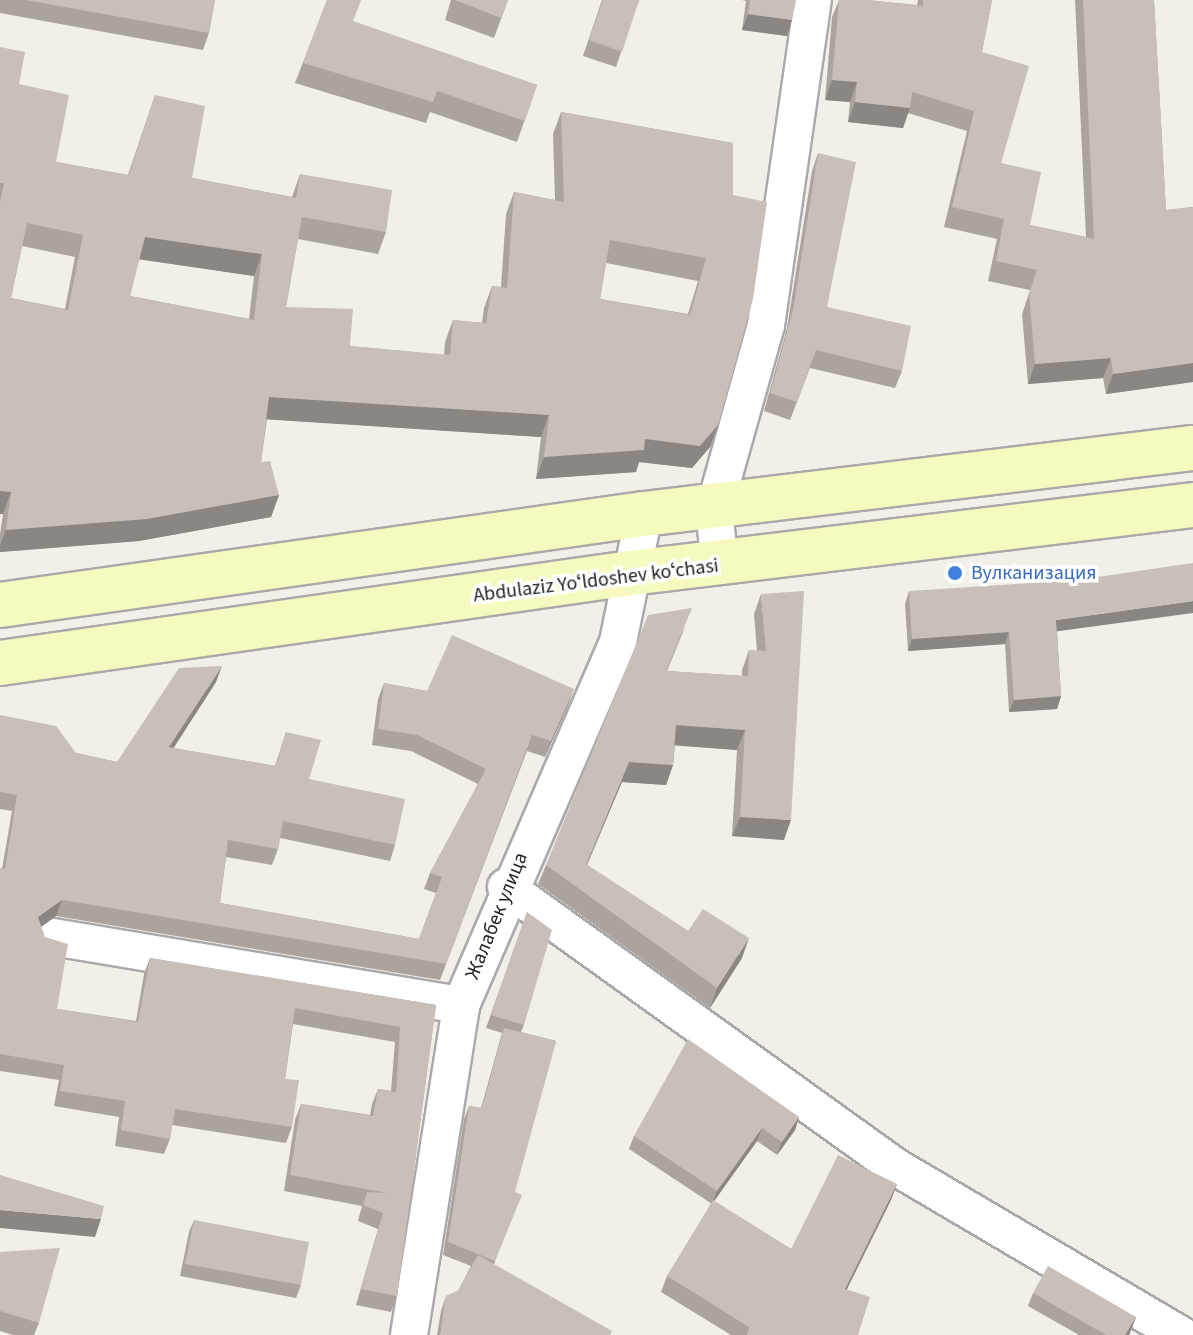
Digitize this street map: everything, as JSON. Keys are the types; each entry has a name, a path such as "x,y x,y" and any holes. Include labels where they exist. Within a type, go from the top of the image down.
{"main road":[{"path":"0,605 644,514 714,510 1193,448"},
{"name":"Abdulaziz Yoʻldoshev koʻchasi","path":"0,663 631,573 720,566 1193,505"}],"street":[{"path":"720,566 714,510 766,325 813,0"},
{"name":"Жалабек улица","path":"409,1335 461,1005 506,887 618,642 644,514"},
{"path":"506,887 894,1166 1181,1335"},
{"path":"53,937 461,1005"}],"building":[{"path":"26,0 215,0 209,33"},
{"path":"327,0 361,0 353,21 537,85 525,121 437,91 433,102 303,63"},
{"path":"455,0 508,0 501,18"},
{"path":"603,0 639,0 622,52 589,40"},
{"path":"750,0 796,0 792,20 748,14"},
{"path":"839,0 923,6 923,0 992,0 982,52 1029,66 1001,163 1041,172 1030,225 1094,239 1083,0 1154,0 1166,210 1193,207 1193,363 1113,374 1111,358 1035,364 1029,294 1037,270 996,261 1004,219 952,207 974,111 912,92 910,108 855,102 857,82 832,80"},
{"path":"0,47 25,52 19,84 69,95 56,162 129,175 155,95 205,106 192,178 296,198 300,174 392,190 386,232 302,217 286,307 353,309 350,346 450,355 453,320 486,323 492,286 507,288 514,192 564,202 561,112 733,143 733,195 767,202 753,299 718,425 700,446 645,439 644,450 544,457 549,415 269,397 261,462 270,461 279,495 147,519 6,530 11,492 0,491 0,203 4,183 0,183","holes":["27,223 83,235 68,310 11,298","145,237 262,254 254,320 130,296","610,240 706,258 690,315 600,299"]},
{"path":"818,153 856,162 827,307 911,326 902,371 816,350 797,402 770,393 793,310"},
{"path":"1193,563 1193,601 1056,620 1061,696 1014,700 1009,632 912,639 909,591 1077,580"},
{"path":"804,591 791,820 740,817 745,730 676,725 673,765 629,762 586,864 688,931 703,909 749,938 717,988 546,865 648,615 692,608 666,671 748,676 749,650 766,651 761,594"},
{"path":"452,635 574,689 551,741 532,735 446,964 62,900 38,917 45,937 68,944 57,1009 138,1022 150,958 436,1005 397,1296 361,1289 383,1213 363,1205 367,1192 387,1193 290,1175 301,1104 373,1116 378,1089 396,1092 400,1027 295,1008 285,1079 299,1080 292,1127 175,1109 170,1139 121,1130 125,1101 60,1091 64,1065 0,1054 0,868 5,869 17,795 0,792 0,715 56,726 76,753 117,762 179,668 222,666 169,747 276,766 286,732 321,740 309,779 405,799 395,845 283,821 278,849 228,840 220,903 419,939 442,877 430,873 486,769 417,735 378,729 384,683 427,691"},
{"path":"527,912 552,930 524,1025 491,1015"},
{"path":"504,1028 556,1041 515,1192 522,1195 495,1261 448,1242 469,1106 482,1108"},
{"path":"688,1039 799,1117 782,1142 762,1128 717,1191 634,1136"},
{"path":"838,1155 897,1184 845,1289 870,1297 858,1335 747,1335 749,1327 667,1276 713,1200 791,1249"},
{"path":"0,1175 104,1206 101,1219 0,1210"},
{"path":"194,1220 309,1242 301,1285 185,1264"},
{"path":"60,1248 39,1323 0,1311 0,1252"},
{"path":"478,1255 612,1331 610,1335 440,1335 446,1296 458,1291"},
{"path":"1048,1266 1136,1317 1125,1335 1106,1335 1033,1293"}],"place":[{"name":"Вулканизация","path":"955,573"}]}
